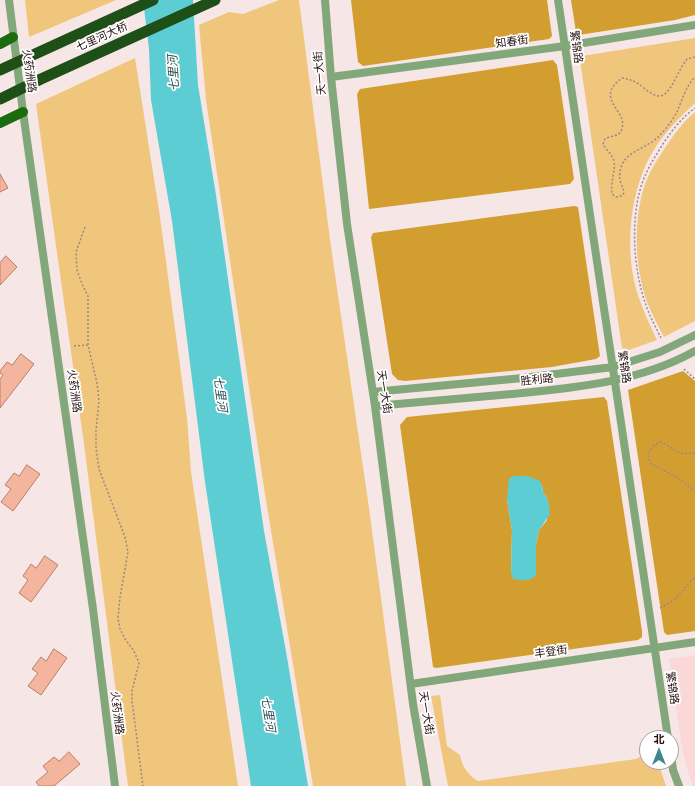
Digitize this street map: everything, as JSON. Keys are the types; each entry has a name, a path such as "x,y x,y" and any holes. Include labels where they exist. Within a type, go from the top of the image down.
{"highway":[{"name":"七里河大桥","path":"0,70 153,0"},
{"name":"七里河大桥","path":"0,99 215,0"}],"main road":[{"path":"0,44 13,37"},
{"path":"0,123 23,112"}],"street":[{"name":"火药洲路","path":"9,0 23,112 93,609 115,786"},
{"name":"天一大街","path":"325,0 331,78 347,224 375,406 410,684 426,786"},
{"name":"繁锦路","path":"558,0 667,730"},
{"name":"知春街","path":"331,78 565,46 695,25"},
{"path":"373,392 523,378 613,367 660,352 695,335"},
{"name":"胜利路","path":"375,406 539,391 615,381 649,371 695,351"},
{"name":"丰登街","path":"410,684 695,642"},
{"path":"673,770 679,786"}],"path":[{"path":"695,57 687,59 666,93 660,96 653,95 638,83 630,79 622,78 615,84 611,92 611,100 620,114 622,131 618,135 605,139 603,144 614,160 611,187 612,194 616,197 621,197 624,190 620,179 621,169 624,162 633,153 660,136 676,113 690,83 695,77"},
{"path":"661,338 646,306 636,265 635,241 638,198 644,178 654,159 677,126 695,108"},
{"path":"85,227 76,252 77,270 88,296 88,345 100,401 96,431 96,448 99,469 125,537 128,552 118,618 120,629 134,651 139,663 132,691 132,702 143,786"},
{"path":"74,346 88,345"},
{"path":"684,369 695,379"},
{"path":"695,453 682,454 660,442 655,444 648,456 651,464 678,478 691,486 695,491"},
{"path":"660,608 674,600 695,577"}],"shaded area":[{"path":"25,0 116,0 29,37"},
{"path":"279,0 299,0 331,247 369,508 406,786 313,786 264,488 206,100 199,25 229,12 243,14"},
{"path":"351,0 547,0 552,36 549,39 363,66 358,62"},
{"path":"571,0 695,0 695,15 675,20 579,35 576,32"},
{"path":"695,38 695,103 664,136 646,164 634,201 631,221 631,261 634,280 639,298 657,340 626,351 622,348 580,60 582,56"},
{"path":"135,58 160,217 187,418 191,472 238,786 128,786 84,444 36,104"},
{"path":"553,60 557,65 574,179 570,184 369,209 357,94 360,89"},
{"path":"695,112 695,321 664,337 647,302 640,274 637,244 638,215 644,187 654,165 676,132"},
{"path":"574,206 578,207 600,356 596,359 552,367 405,381 398,380 392,374 371,237 373,233"},
{"path":"683,371 695,381 695,631 667,635 664,632 628,390"},
{"path":"604,397 607,401 642,637 638,640 436,668 433,667 400,425 407,417","holes":["542,485 543,492 548,500 547,520 539,530 536,544 536,575 511,572 512,530 507,500"]},
{"path":"695,655 695,786 693,786 682,748 669,659"},
{"path":"440,695 447,746 460,755 466,770 478,781 639,757 639,770 661,770 666,786 448,786 431,696"}],"water":[{"name":"七里河","path":"143,0 193,0 198,85 216,195 264,531 287,657 308,786 251,786 205,482 172,221 151,100 149,49"},
{"path":"515,476 526,476 539,480 542,485 543,492 548,500 550,514 539,530 536,544 536,575 531,579 526,580 513,579 511,572 512,530 507,500 509,478"}],"building":[{"path":"0,174 8,188 0,192"},
{"path":"6,256 17,267 0,285 0,263"},
{"path":"21,354 34,364 0,408 0,379 3,375 0,371 7,362 12,365"},
{"path":"27,465 40,474 13,511 1,502 11,489 5,485 14,473 19,476"},
{"path":"45,556 58,565 31,602 19,593 28,580 23,576 31,564 36,568"},
{"path":"54,649 67,658 41,695 28,686 38,673 32,669 41,657 46,661"},
{"path":"69,752 80,764 54,786 39,786 36,782 48,772 43,766 54,757 59,761"}]}
